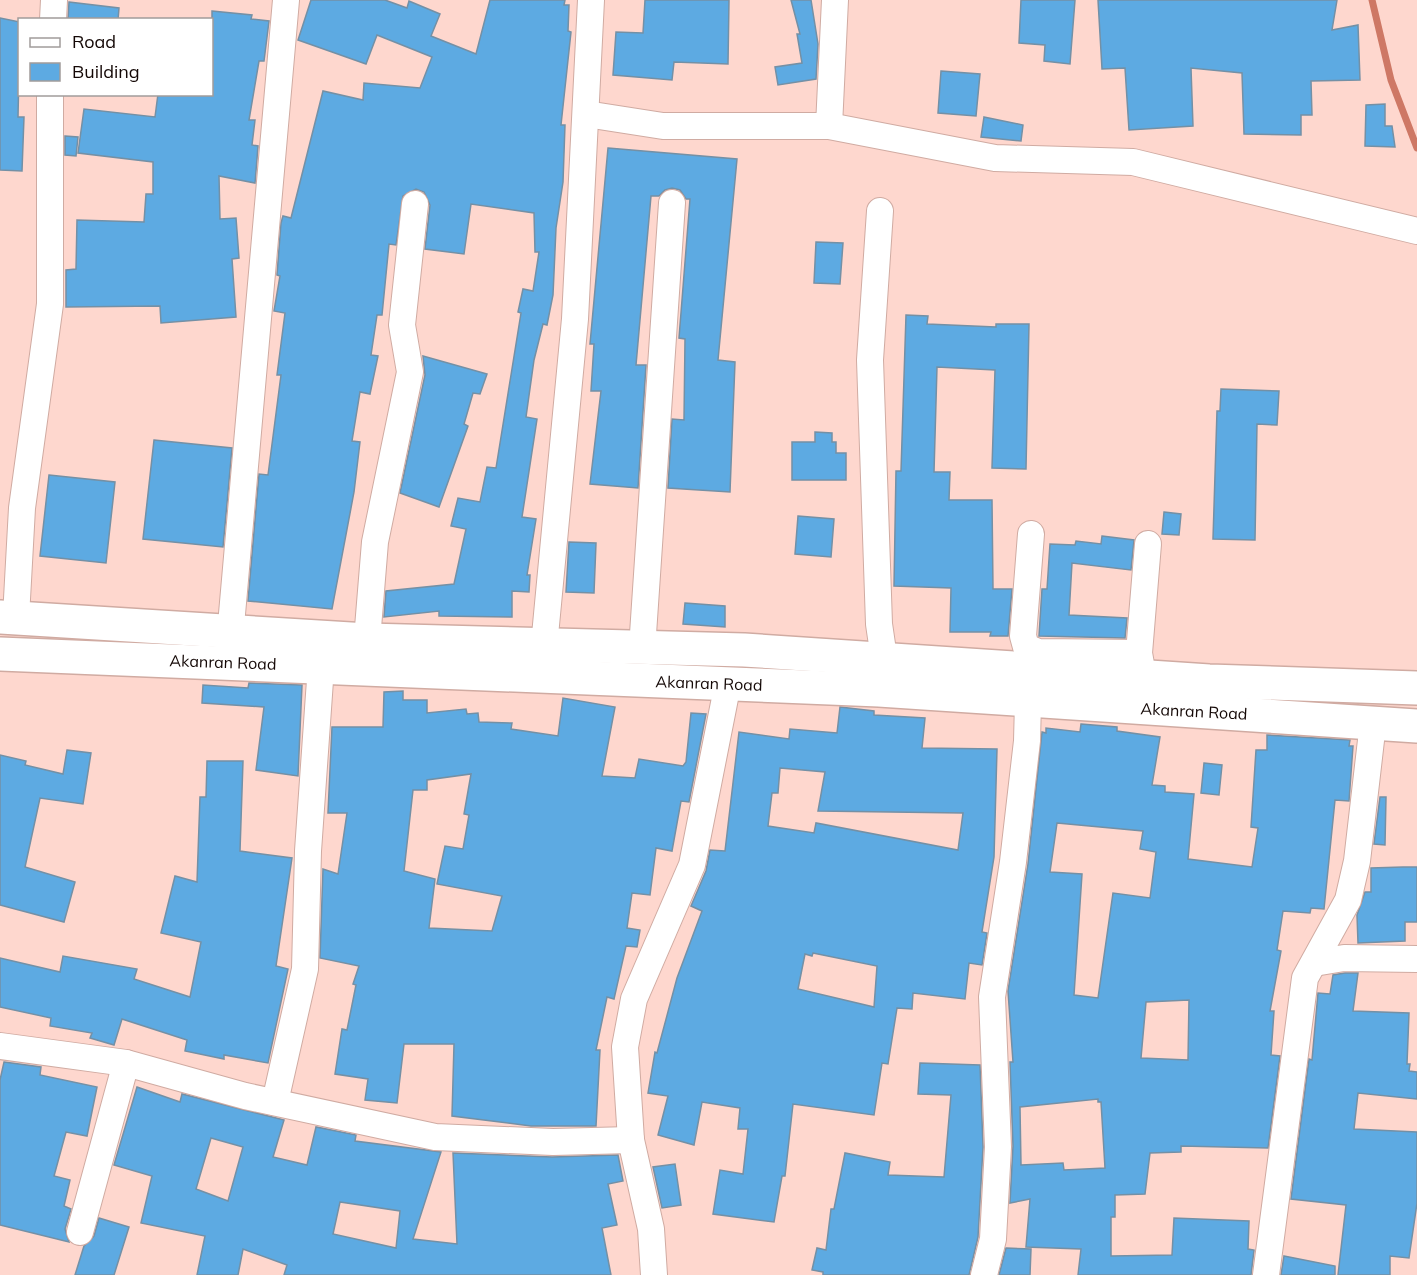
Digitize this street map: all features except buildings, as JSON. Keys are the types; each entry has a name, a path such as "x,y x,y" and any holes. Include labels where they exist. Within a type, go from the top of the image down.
{"main road":[{"name":"Akanran Road","path":"8,617 229,646 321,666 432,673 879,690 1028,702 1417,726"},
{"name":"Akanran Road","path":"0,654 367,640 744,650 884,658 1141,664 1417,688"}],"street":[{"path":"53,18 54,0"},
{"path":"229,646 286,0"},
{"path":"544,646 575,319 591,0"},
{"path":"829,126 835,0"},
{"path":"8,617 51,304 50,96"},
{"path":"586,114 663,126 829,126 995,158 1133,162 1417,231"},
{"path":"642,649 672,203"},
{"path":"367,640 375,542 410,372 402,325 415,204"},
{"path":"880,212 870,360 879,624 884,658"},
{"path":"1031,534 1023,636 1026,647 1038,652 1141,664 1148,544"},
{"path":"275,1102 305,969 308,851 321,666"},
{"path":"654,1275 651,1229 631,1140 625,1047 634,999 692,865 728,683"},
{"path":"984,1275 993,1239 998,1147 992,997 1014,862 1027,741 1028,702"},
{"path":"1266,1275 1305,978 1348,900 1357,861 1373,723"},
{"path":"1314,963 1344,958 1417,958"},
{"path":"0,1046 126,1063 275,1102 435,1137 553,1142 631,1140"},
{"path":"80,1232 126,1063"}],"waterway":[{"path":"1372,0 1391,80 1417,148"}]}
